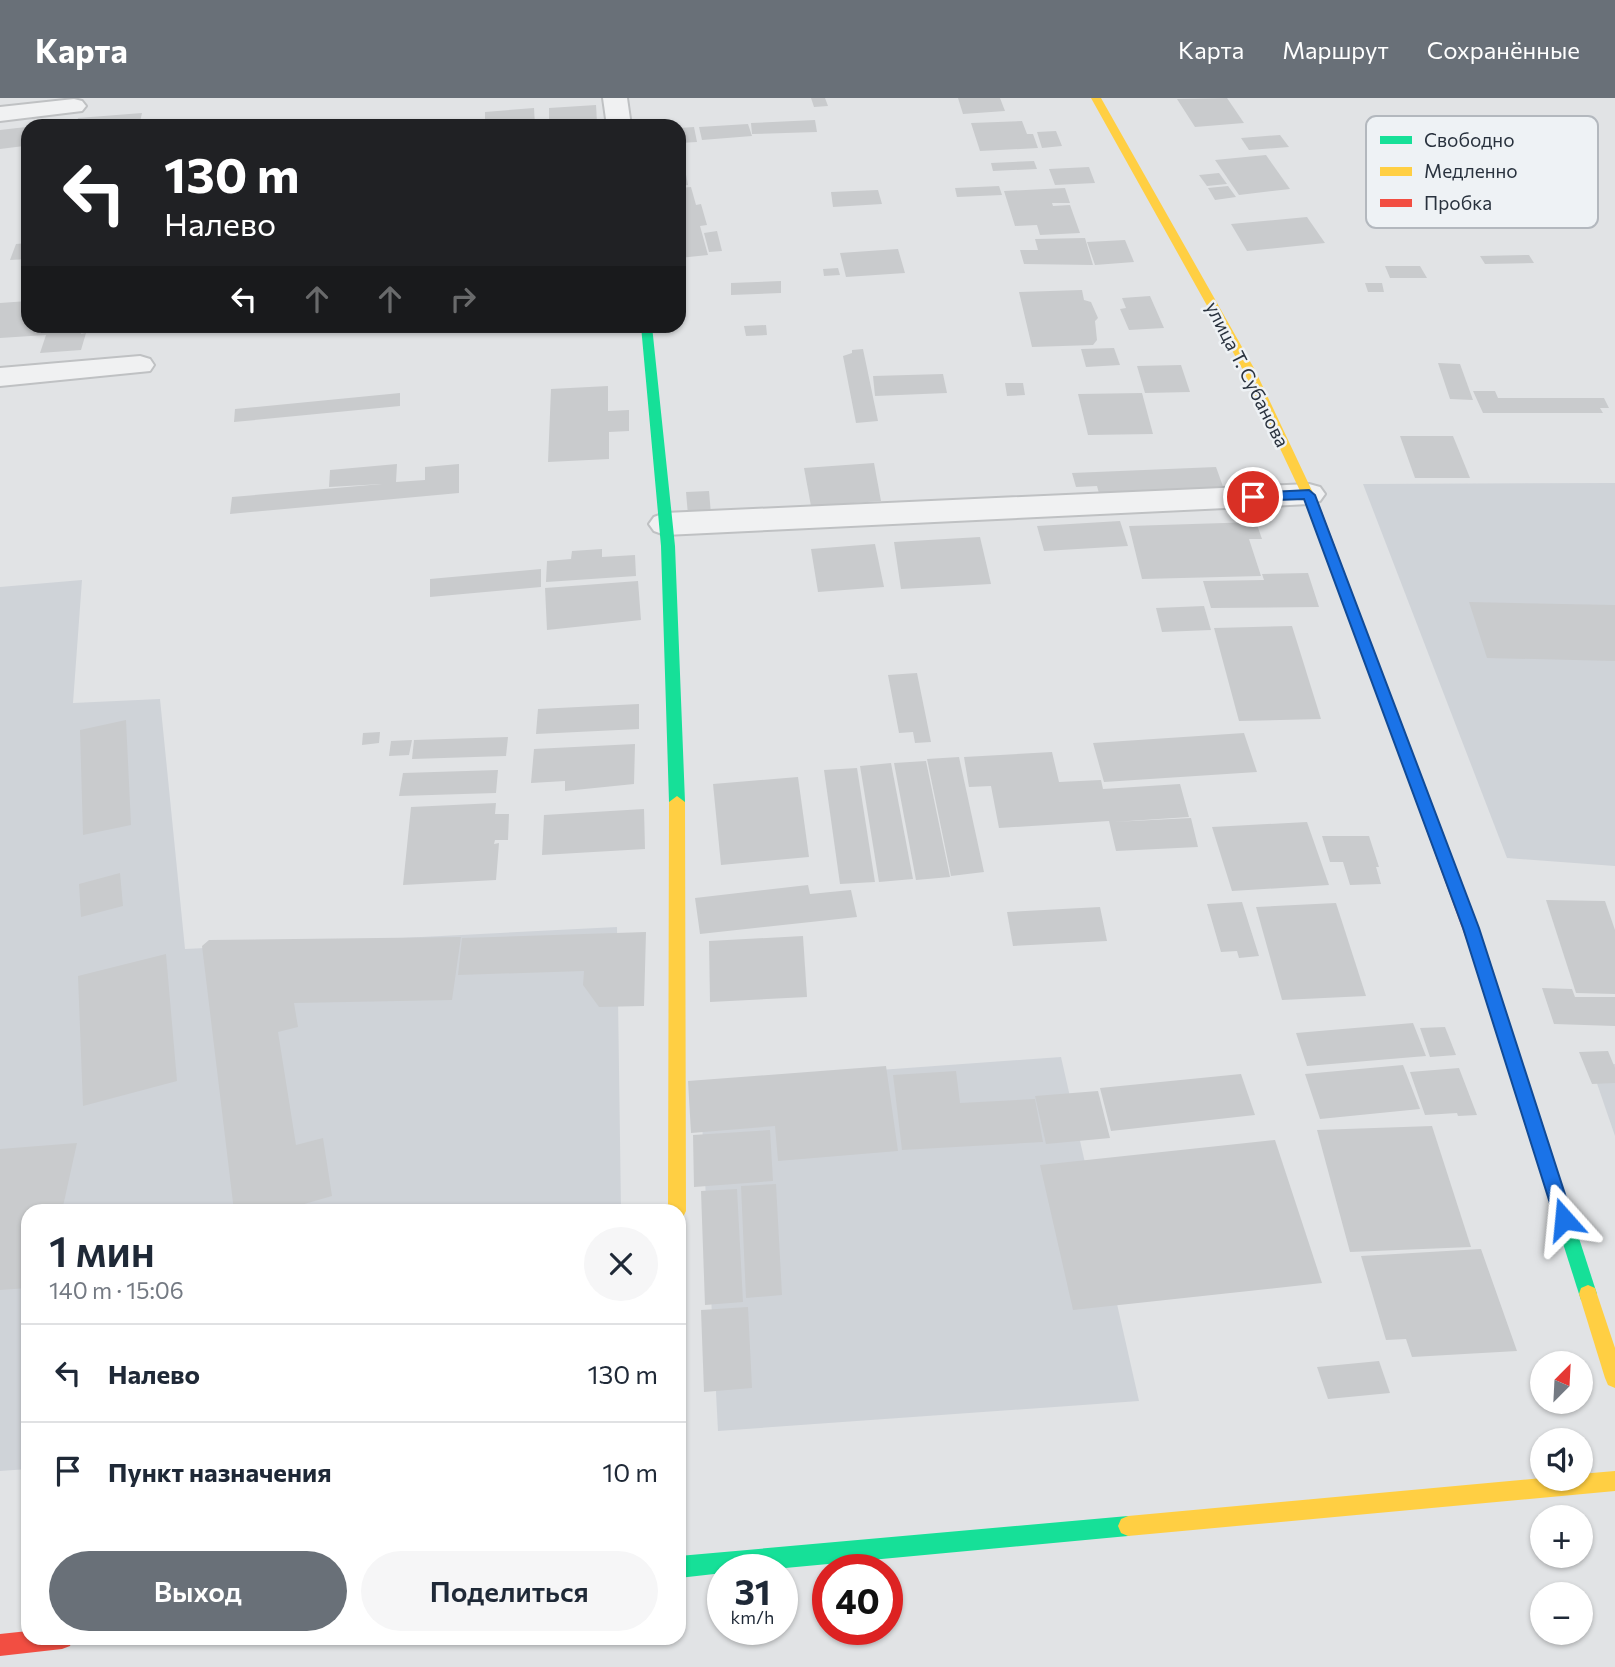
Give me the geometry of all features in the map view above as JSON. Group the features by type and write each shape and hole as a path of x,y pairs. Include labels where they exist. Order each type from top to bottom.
{"main road":[{"name":"улица Т. Субанова","path":"1096,98 1249,370 1309,495 1471,928 1615,1378"},
{"path":"647,333 666,524 674,715 677,1204"},
{"path":"686,1566 1615,1480"},
{"path":"0,1645 21,1643"}],"street":[{"path":"615,98 618,119"},
{"path":"0,114 74,106"},
{"path":"0,377 140,365"},
{"path":"666,524 1309,495"}],"shaded area":[{"path":"1615,483 1615,866 1507,858 1363,484"},
{"path":"82,580 73,703 160,699 185,949 617,927 621,1204 21,1204 21,1470 0,1471 0,587"},
{"path":"1061,1057 1139,1401 718,1431 700,1083"},
{"path":"1615,1064 1615,1136 1591,1066"}],"building":[{"path":"811,98 825,98 828,106 814,107"},
{"path":"958,98 1000,98 1005,111 963,114"},
{"path":"1227,98 1244,123 1195,127 1177,99"},
{"path":"596,105 597,119 549,119 549,108"},
{"path":"534,108 535,119 485,119 485,112"},
{"path":"142,113 141,119 78,118"},
{"path":"815,120 817,132 752,134 751,123"},
{"path":"1022,121 1027,134 1033,134 1038,148 980,151 971,123"},
{"path":"748,124 752,136 702,140 699,127"},
{"path":"694,127 697,142 686,143 686,128"},
{"path":"21,128 21,146 0,149 0,130"},
{"path":"1056,131 1062,146 1042,148 1037,132"},
{"path":"1280,135 1289,147 1249,150 1241,138"},
{"path":"1266,155 1290,189 1239,195 1215,160"},
{"path":"1034,161 1037,169 993,171 991,163"},
{"path":"1089,167 1095,183 1055,185 1049,169"},
{"path":"1219,173 1227,184 1207,186 1199,175"},
{"path":"999,186 1002,195 957,197 955,188"},
{"path":"1228,186 1236,197 1215,200 1208,188"},
{"path":"686,187 691,187 696,205 701,204 707,225 700,226 708,255 686,257"},
{"path":"1065,188 1070,203 1052,203 1053,206 1070,205 1080,233 1040,235 1037,225 1015,226 1004,191"},
{"path":"878,190 882,204 833,207 831,192"},
{"path":"1307,217 1325,243 1247,251 1231,224"},
{"path":"717,231 722,251 709,252 704,233"},
{"path":"1085,238 1093,265 1024,264 1020,250 1038,250 1035,239"},
{"path":"1125,240 1134,262 1095,265 1087,242"},
{"path":"16,244 21,244 21,259 10,260"},
{"path":"898,249 905,273 846,277 840,253"},
{"path":"1529,255 1534,263 1485,264 1480,256"},
{"path":"1385,266 1420,266 1427,278 1390,278"},
{"path":"838,268 840,275 824,276 823,269"},
{"path":"781,281 781,293 731,295 731,283"},
{"path":"1365,283 1382,283 1384,292 1368,292"},
{"path":"1082,290 1084,300 1091,302 1098,318 1095,321 1097,340 1093,345 1032,347 1019,292"},
{"path":"1150,296 1164,328 1129,330 1120,309 1126,308 1122,298"},
{"path":"21,302 21,333 86,333 81,350 40,353 46,335 0,338 0,303"},
{"path":"766,325 767,335 746,336 744,326"},
{"path":"1114,348 1120,365 1086,367 1081,349"},
{"path":"863,349 878,421 856,423 843,356 852,353 852,350"},
{"path":"1438,363 1460,364 1473,400 1450,399"},
{"path":"1181,365 1190,392 1145,393 1137,366"},
{"path":"943,374 947,393 875,396 873,376"},
{"path":"1005,383 1023,383 1025,395 1007,396"},
{"path":"608,386 608,411 629,410 629,431 609,432 609,459 548,462 551,389"},
{"path":"1473,391 1495,391 1498,398 1604,398 1609,408 1600,408 1603,413 1483,413"},
{"path":"400,393 400,406 234,422 235,409"},
{"path":"1142,393 1153,434 1088,435 1078,394"},
{"path":"1400,436 1453,436 1470,478 1415,478"},
{"path":"874,463 881,501 811,506 804,468"},
{"path":"397,464 396,482 425,480 425,467 459,464 459,493 230,514 232,497 382,484 329,487 330,470"},
{"path":"1216,467 1225,492 1100,497 1097,486 1076,487 1072,473"},
{"path":"709,491 711,514 688,515 686,492"},
{"path":"1120,521 1128,546 1044,551 1037,526"},
{"path":"1256,522 1262,539 1249,539 1261,576 1142,579 1129,526"},
{"path":"980,537 991,584 901,589 894,542"},
{"path":"875,544 884,587 818,592 811,549"},
{"path":"602,549 602,557 635,555 636,576 546,582 547,561 571,559 572,551"},
{"path":"541,569 541,587 430,597 430,579"},
{"path":"1308,573 1319,607 1211,608 1203,581 1264,580 1262,574"},
{"path":"638,581 641,620 547,630 545,588"},
{"path":"1469,602 1615,605 1615,661 1487,658"},
{"path":"1204,606 1211,630 1162,632 1156,608"},
{"path":"1292,626 1321,719 1239,721 1214,628"},
{"path":"917,673 931,742 915,743 913,732 899,733 888,675"},
{"path":"639,704 639,729 536,734 538,709"},
{"path":"126,720 131,825 83,835 80,730"},
{"path":"380,732 379,743 362,745 363,733"},
{"path":"1244,733 1257,772 1104,782 1093,743"},
{"path":"508,737 506,756 412,759 414,740"},
{"path":"412,740 409,755 389,756 391,741"},
{"path":"635,744 634,784 565,791 565,781 531,783 534,749"},
{"path":"1052,752 1059,782 1101,780 1103,789 1180,784 1189,817 1113,822 1191,818 1198,847 1116,851 1109,821 999,828 991,786 969,787 964,757"},
{"path":"959,757 984,872 951,876 927,759"},
{"path":"926,761 950,877 916,880 894,763"},
{"path":"891,763 913,879 879,882 860,766"},
{"path":"857,768 875,882 840,884 824,770"},
{"path":"498,770 496,793 399,796 403,773"},
{"path":"798,777 809,857 721,865 713,784"},
{"path":"496,803 495,814 509,814 508,840 495,840 494,844 499,843 496,880 403,885 411,807"},
{"path":"644,809 645,849 542,855 544,815"},
{"path":"1307,822 1329,885 1232,891 1212,827"},
{"path":"1322,836 1369,836 1379,867 1376,867 1381,884 1350,885 1343,862 1330,862"},
{"path":"120,873 123,906 81,917 79,884"},
{"path":"808,885 810,894 851,890 857,917 700,934 695,898"},
{"path":"1546,900 1605,901 1615,930 1615,994 1576,993"},
{"path":"1242,902 1259,956 1239,958 1237,951 1221,952 1207,904"},
{"path":"1336,903 1366,996 1282,1000 1256,907"},
{"path":"1100,907 1107,941 1013,946 1007,912"},
{"path":"646,932 644,1006 599,1007 583,985 584,971 458,975 462,938"},
{"path":"803,936 807,997 710,1002 709,941"},
{"path":"461,937 452,1000 294,1003 298,1027 278,1032 296,1145 323,1138 332,1196 304,1204 233,1204 202,946 209,940"},
{"path":"166,954 177,1081 83,1106 78,976"},
{"path":"1542,988 1572,989 1575,997 1615,997 1615,1026 1554,1024"},
{"path":"1413,1023 1426,1056 1307,1066 1296,1033"},
{"path":"1445,1027 1456,1055 1430,1057 1420,1028"},
{"path":"1608,1051 1615,1068 1615,1083 1592,1084 1579,1052"},
{"path":"1403,1065 1420,1109 1320,1119 1305,1074"},
{"path":"886,1066 898,1151 778,1161 775,1126 691,1133 688,1081"},
{"path":"1459,1068 1477,1115 1425,1115 1410,1072"},
{"path":"956,1071 960,1103 1035,1099 1043,1142 902,1150 893,1075"},
{"path":"1241,1074 1255,1115 1111,1131 1100,1088"},
{"path":"1098,1091 1110,1138 1046,1144 1035,1096"},
{"path":"1432,1126 1471,1247 1350,1252 1317,1130"},
{"path":"770,1130 773,1181 694,1187 693,1135"},
{"path":"1275,1140 1322,1283 1073,1310 1040,1165"},
{"path":"77,1143 64,1204 21,1204 21,1288 0,1290 0,1149"},
{"path":"776,1184 782,1295 746,1298 741,1186"},
{"path":"737,1189 743,1302 705,1305 701,1191"},
{"path":"1481,1249 1517,1351 1412,1357 1406,1339 1386,1340 1361,1256"},
{"path":"748,1307 752,1388 704,1392 701,1310"},
{"path":"1379,1361 1390,1393 1328,1399 1317,1367"}],"traffic: fast":[{"path":"647,333 668,546 677,802"},
{"path":"1477,947 1588,1294"},
{"path":"686,1566 1128,1526"}],"traffic: slow":[{"path":"1096,98 1249,370 1316,512"},
{"path":"677,802 677,1204"},
{"path":"1588,1294 1615,1378"},
{"path":"1128,1526 1615,1481"}],"traffic: jam":[{"path":"1316,512 1477,947"},
{"path":"0,1645 21,1643"}],"route":[{"path":"1253,497 1309,495 1471,928 1564,1219"}]}
